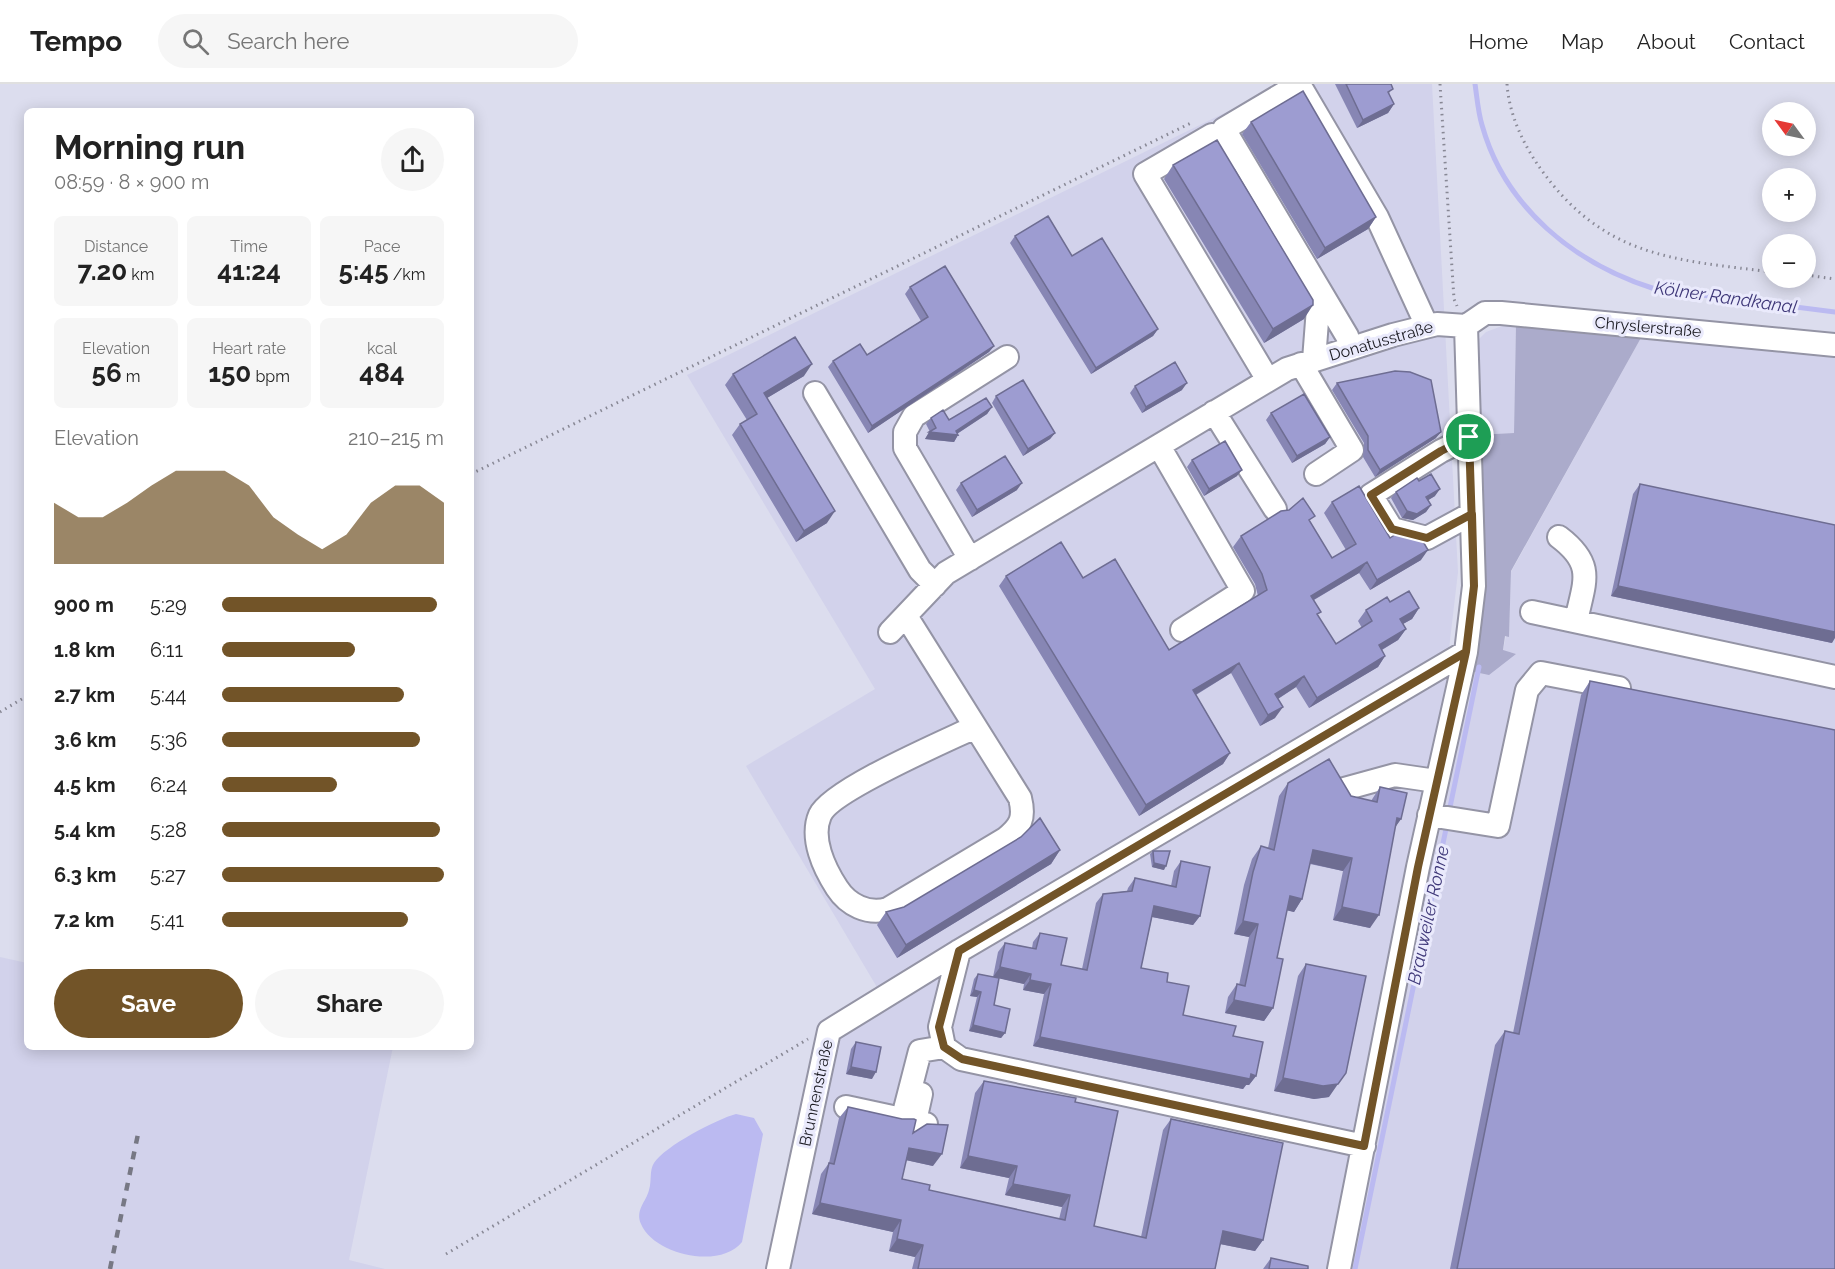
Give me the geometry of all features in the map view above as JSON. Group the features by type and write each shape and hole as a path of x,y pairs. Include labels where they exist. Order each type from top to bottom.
{"street":[{"path":"1351,348 1347,336 1224,129 1293,88 1303,91 1377,217 1427,326"},
{"path":"1268,380 1145,174 1212,135 1318,308 1307,362 1352,450 1316,474"},
{"name":"Chryslerstraße","path":"1466,326 1485,313 1501,313 1835,345"},
{"name":"Donatusstraße","path":"975,727 898,624 946,573 1268,380 1307,362 1427,326 1437,324 1466,326"},
{"path":"1339,1269 1364,1146 1445,818 1436,781 1466,652 1474,586 1466,326"},
{"path":"970,559 905,448 905,432 914,416 1008,357"},
{"path":"815,393 920,570 935,585"},
{"path":"1214,412 1275,509"},
{"path":"1469,437 1441,451 1371,495 1392,529 1427,538 1472,514"},
{"path":"1159,446 1243,591 1182,630"},
{"path":"1559,537 1583,560 1585,579 1576,621"},
{"path":"1532,612 1835,677"},
{"name":"Brunnenstraße","path":"778,1269 829,1030 1466,652"},
{"path":"1445,818 1498,826 1527,690 1541,673 1634,691"},
{"path":"975,727 1020,798 1023,818 1018,828 1005,839 888,909 878,912 852,904 837,889 818,850 816,828 821,813 849,790 975,727"},
{"path":"1344,789 1395,776 1436,781"},
{"path":"926,1124 915,1121 938,1048 939,1027 959,951"},
{"path":"846,1107 897,1118 903,1117 920,1051 938,1048 962,1059 1364,1146"}],"path":[{"path":"1440,84 1455,299 1466,326"},
{"path":"1507,84 1518,128 1532,156 1551,184 1580,214 1608,235 1642,250 1684,261 1762,271"},
{"path":"474,473 1198,119"},
{"path":"1816,276 1835,279"},
{"path":"0,712 24,698"},
{"path":"446,1254 816,1034 829,1030"}],"shaded area":[{"path":"1284,84 1432,84 1458,572 1449,649 1470,671 1516,654 1503,651 1506,636 1509,636 1511,572 1642,336 1835,358 1835,1269 786,1269 832,1047 878,989 746,766 875,689 687,375"},
{"path":"1510,323 1516,324 1514,433 1475,435 1475,343 1486,332"},
{"path":"1516,324 1642,336 1511,571 1509,637 1505,636 1503,650 1516,654 1489,675 1470,671 1475,435 1514,433"},
{"path":"0,957 24,962 24,1050 392,1050 349,1260 385,1269 0,1269"}],"water":[{"path":"736,1114 754,1118 763,1134 742,1242 732,1250 705,1257 674,1251 660,1244 648,1235 639,1219 640,1210 649,1190 654,1163 669,1149 692,1134"}],"building":[{"path":"1346,84 1391,84 1393,89 1388,92 1394,104 1363,120"},
{"path":"1303,91 1376,217 1325,248 1251,122"},
{"path":"1217,140 1313,300 1313,305 1273,329 1173,165"},
{"path":"1048,216 1072,256 1102,238 1158,329 1096,368 1015,236"},
{"path":"945,266 994,346 872,426 833,361 860,344 867,355 928,317 910,287"},
{"path":"795,337 812,364 764,393 835,511 804,531 740,424 757,414 733,374"},
{"path":"1175,362 1187,383 1146,407 1135,386"},
{"path":"1395,371 1410,372 1431,380 1441,432 1380,470 1368,450 1368,436 1337,383"},
{"path":"1023,380 1055,433 1028,449 996,396"},
{"path":"1304,394 1330,437 1297,456 1271,413"},
{"path":"986,398 992,407 956,431 958,435 929,432 936,428 931,418 943,410 949,420"},
{"path":"1225,441 1242,470 1209,489 1192,460"},
{"path":"1005,456 1022,483 977,510 961,483"},
{"path":"1431,474 1440,489 1426,497 1431,505 1417,514 1407,511 1396,492 1417,478 1419,481"},
{"path":"1640,484 1835,525 1835,632 1618,586"},
{"path":"1359,486 1390,538 1399,532 1421,538 1428,550 1377,580 1367,562 1311,596 1321,612 1317,614 1336,644 1372,621 1366,610 1387,597 1390,602 1409,591 1419,608 1400,619 1406,629 1379,645 1385,656 1317,698 1304,676 1275,694 1283,707 1268,715 1239,663 1193,690 1230,753 1146,805 1006,576 1061,542 1083,578 1115,559 1169,650 1267,590 1262,574 1241,536 1281,511 1289,510 1303,498 1315,516 1309,520 1332,558 1356,544 1332,502"},
{"path":"1590,681 1835,730 1835,1269 1457,1269 1505,1031 1519,1034"},
{"path":"1329,759 1351,796 1377,802 1380,787 1407,793 1401,819 1397,818 1379,915 1342,907 1352,858 1313,850 1302,899 1290,896 1277,958 1283,959 1273,1008 1234,1000 1237,984 1245,986 1258,924 1243,921 1261,846 1274,850 1288,783"},
{"path":"1040,818 1060,850 906,945 886,912 904,907 1021,837"},
{"path":"1153,851 1170,851 1166,866 1154,863"},
{"path":"1181,861 1210,867 1200,916 1154,906 1141,968 1168,973 1167,982 1189,986 1183,1015 1236,1026 1233,1036 1263,1042 1256,1076 1251,1074 1250,1079 1040,1037 1051,984 1030,980 1031,974 1000,967 1005,943 1036,949 1040,933 1067,938 1061,965 1087,970 1103,894 1132,891 1135,878 1176,887"},
{"path":"1306,964 1366,976 1346,1073 1338,1084 1323,1086 1283,1078"},
{"path":"978,974 999,978 994,1005 1010,1009 1005,1033 973,1025 981,992 974,990"},
{"path":"856,1042 881,1047 876,1072 851,1067"},
{"path":"984,1081 1076,1098 1075,1102 1118,1111 1094,1226 1146,1238 1171,1119 1283,1143 1263,1240 1223,1231 1215,1269 918,1269 923,1245 897,1239 901,1220 820,1203 829,1163 834,1164 848,1107 902,1119 914,1119 916,1120 913,1133 927,1124 948,1125 942,1154 909,1148 902,1179 930,1185 929,1190 1065,1220 1070,1195 1013,1184 1017,1166 968,1156"},
{"path":"1271,1258 1308,1266 1308,1269 1269,1269"}],"waterway":[{"name":"Kölner Randkanal","path":"1475,84 1482,125 1493,155 1507,182 1547,229 1571,248 1597,264 1655,289 1835,312"},
{"name":"Brauweiler Ronne","path":"1449,812 1479,667"},
{"name":"Brauweiler Ronne","path":"1355,1269 1447,824"}],"railway":[{"path":"110,1269 138,1134"}],"route":[{"path":"1469,437 1441,451 1371,495 1392,529 1427,538 1451,524 1472,514 1474,586 1466,652 1418,867 1364,1146 962,1059 944,1047 939,1027 959,951 1466,652 1474,586 1469,437"}]}
